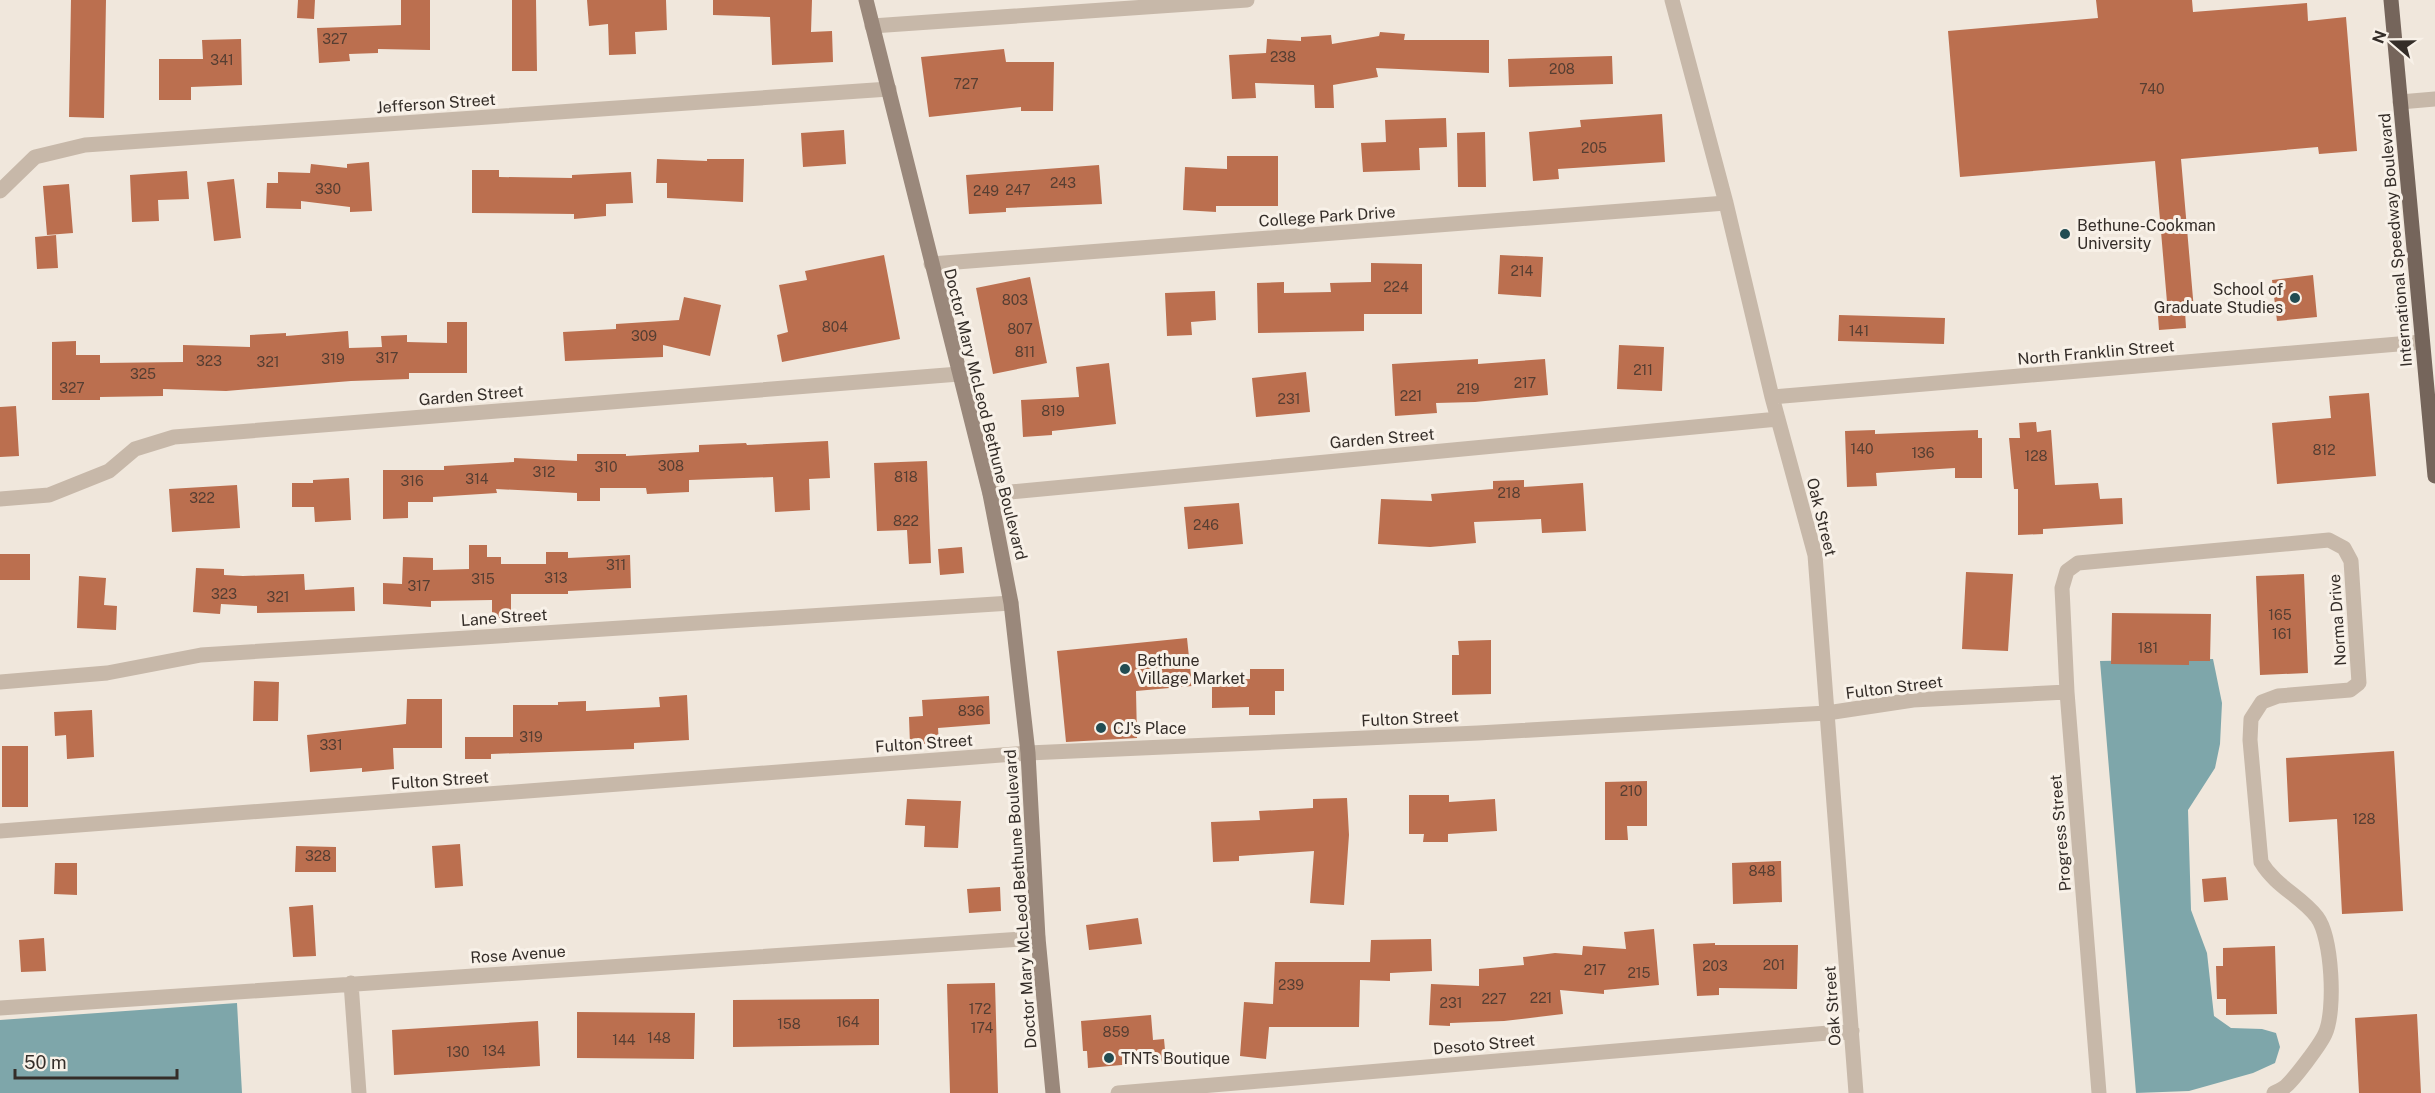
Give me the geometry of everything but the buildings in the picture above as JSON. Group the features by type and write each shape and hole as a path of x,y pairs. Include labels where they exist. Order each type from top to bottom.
{"main road":[{"name":"International Speedway Boulevard","path":"2391,0 2435,476"}],"street":[{"name":"Doctor Mary McLeod Bethune Boulevard","path":"866,0 958,374 990,494 1011,603 1028,753 1038,938 1053,1093"},
{"path":"872,26 1247,0"},
{"name":"Oak Street","path":"1672,0 1726,203 1772,397 1815,555 1856,1093"},
{"name":"Jefferson Street","path":"0,191 35,157 85,145 889,89"},
{"path":"2400,102 2435,99"},
{"name":"College Park Drive","path":"931,264 1726,203"},
{"name":"North Franklin Street","path":"1772,397 2422,342"},
{"name":"Garden Street","path":"0,499 49,495 109,471 135,449 174,437 958,374"},
{"name":"Garden Street","path":"990,494 1778,419"},
{"name":"Norma Drive","path":"2067,571 2078,563 2329,540 2344,548 2351,561 2359,683 2350,690 2278,696 2262,702 2251,718 2250,740 2261,862 2269,875 2316,916 2325,932 2330,970 2330,1018 2325,1035 2286,1086 2274,1093"},
{"name":"Progress Street","path":"2067,571 2062,588 2067,692 2099,1093"},
{"name":"Lane Street","path":"0,682 107,673 201,655 1011,603"},
{"name":"Fulton Street","path":"0,831 1028,753 1467,733 1827,713 1913,700 2067,692"},
{"name":"Rose Avenue","path":"0,1008 351,982 1038,938"},
{"path":"351,982 359,1093"},
{"name":"Desoto Street","path":"1118,1093 1852,1031"}],"water":[{"path":"2213,659 2222,703 2220,744 2215,768 2188,810 2191,910 2207,953 2214,1016 2231,1028 2262,1029 2276,1033 2280,1047 2275,1063 2253,1073 2189,1091 2136,1093 2100,661"},
{"path":"237,1003 242,1093 0,1093 0,1020"}],"place":[{"name":"Bethune-Cookman University","path":"2065,234"},
{"name":"School of Graduate Studies","path":"2295,298"},
{"name":"Bethune Village Market","path":"1125,669"},
{"name":"CJ's Place","path":"1101,728"},
{"name":"TNTs Boutique","path":"1109,1058"}]}
